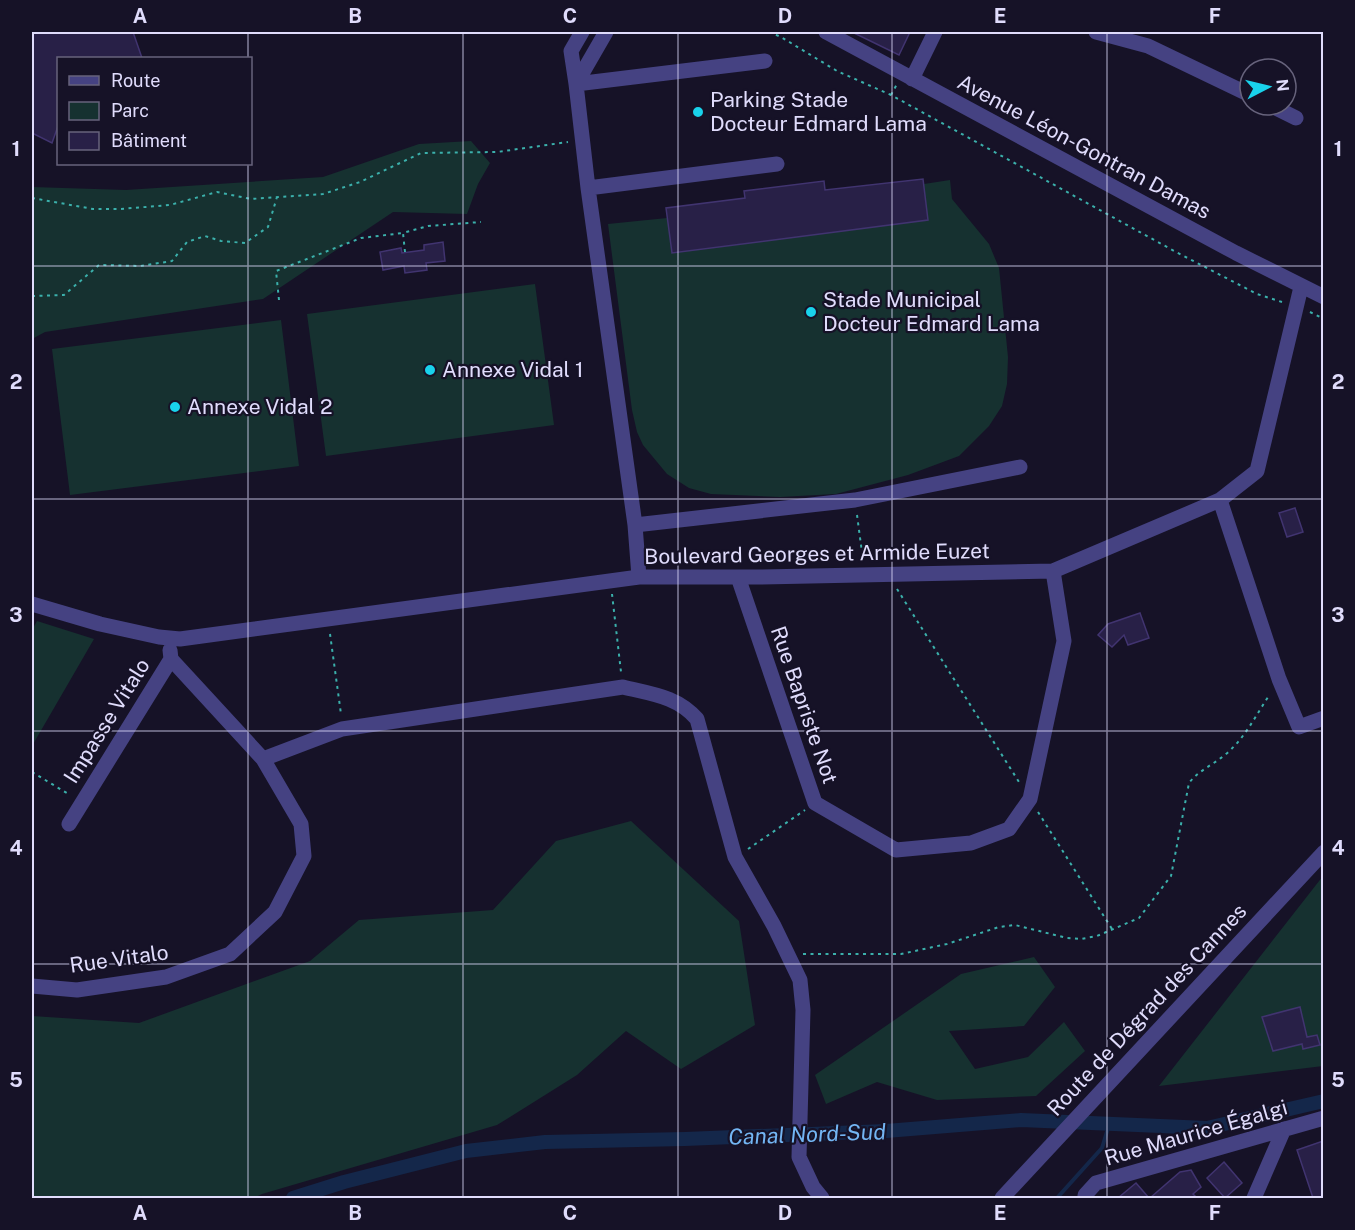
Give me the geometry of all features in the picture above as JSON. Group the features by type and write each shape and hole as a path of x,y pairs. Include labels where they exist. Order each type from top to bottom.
{"street":[{"path":"582,32 571,51 635,525 639,577"},
{"path":"576,84 606,32"},
{"name":"Avenue Léon-Gontran Damas","path":"826,32 1323,297"},
{"path":"912,79 935,32"},
{"path":"1096,32 1148,46 1238,89"},
{"path":"576,84 765,61"},
{"path":"588,188 777,164"},
{"name":"Boulevard Georges et Armide Euzet","path":"168,638 180,639 639,577 1053,571 1220,500 1257,471 1301,287"},
{"path":"635,525 855,500 1020,467"},
{"path":"1220,500 1279,679 1299,727 1323,718"},
{"name":"Rue Bapriste Not","path":"738,577 815,803 896,850 971,843 1009,829 1030,800 1064,641 1053,571"},
{"path":"32,604 100,624 168,638"},
{"name":"Impasse Vitalo","path":"69,824 171,659 168,638"},
{"name":"Rue Vitalo","path":"32,986 77,990 166,977 230,954 275,912 304,856 301,824 263,759 171,659"},
{"path":"263,759 342,729 623,687 667,698 687,708 697,719 735,856 800,980 803,1010 799,1157 813,1187 822,1198"},
{"name":"Route de Dégrad des Cannes","path":"1002,1198 1323,852"},
{"name":"Rue Maurice Égalgi","path":"1085,1197 1096,1183 1323,1118"},
{"path":"1254,1198 1284,1130"}],"path":[{"path":"769,32 837,72 891,95 1257,294 1296,306 1323,319"},
{"path":"32,198 102,209 170,205 217,192 251,199 323,194 360,182 421,153 497,152 582,140"},
{"path":"32,296 64,295 99,265 140,266 172,261 187,242 205,236 221,241 245,243 268,227 277,197"},
{"path":"279,300 276,271 361,238 403,233 428,226 482,222"},
{"path":"403,233 405,252"},
{"path":"855,500 865,575"},
{"path":"887,574 1112,930"},
{"path":"611,581 623,687"},
{"path":"328,619 342,729"},
{"path":"788,954 901,954 946,944 999,927 1016,925 1067,938 1081,939 1097,936 1138,918 1171,876 1189,783 1197,773 1224,756 1240,740 1279,679"},
{"path":"32,772 82,802"},
{"path":"735,856 815,803"}],"green space":[{"path":"471,141 490,163 478,184 467,214 393,212 263,299 45,332 32,339 32,187 126,190 323,177 419,144"},
{"name":"Stade Municipal Docteur Edmard Lama","path":"923,179 924,184 950,180 952,199 989,244 999,268 1008,357 1007,384 1002,406 989,426 959,456 908,475 836,494 780,497 711,494 689,488 667,474 643,445 637,432 632,410 608,224 667,218 666,208 744,198 744,191 824,181 825,190"},
{"name":"Annexe Vidal 1","path":"535,284 554,425 326,456 307,314"},
{"name":"Annexe Vidal 2","path":"281,320 299,466 70,495 52,349"},
{"path":"37,621 94,639 32,746 32,630"},
{"path":"631,821 739,921 755,1025 681,1069 626,1031 577,1075 497,1125 254,1198 32,1198 32,1016 139,1023 310,961 359,920 493,910 556,841"},
{"path":"1323,876 1323,1066 1159,1086"},
{"path":"1034,957 1055,987 1024,1026 949,1031 975,1069 1028,1057 1064,1022 1085,1051 1036,1096 937,1100 877,1082 826,1104 815,1075 961,974"}],"building":[{"path":"32,32 133,32 142,57 57,57 57,129 52,143 32,133"},
{"path":"852,32 910,32 899,55"},
{"path":"923,179 928,220 672,253 666,208 745,198 744,191 824,181 825,190"},
{"path":"443,242 445,261 426,263 427,270 405,273 404,266 383,270 380,252 401,248 402,253 424,250 424,245"},
{"path":"1295,508 1303,532 1287,537 1279,513"},
{"path":"1140,613 1149,638 1128,645 1124,635 1112,647 1098,635 1108,624"},
{"path":"1300,1007 1307,1037 1317,1035 1320,1045 1303,1049 1302,1044 1273,1051 1262,1017"},
{"path":"1323,1141 1323,1198 1313,1198 1297,1150"},
{"path":"1224,1162 1242,1183 1225,1198 1207,1178"},
{"path":"1191,1170 1201,1187 1193,1194 1197,1198 1150,1198 1180,1172"},
{"path":"1136,1183 1149,1198 1118,1198"}],"waterway":[{"name":"Canal Nord-Sud","path":"293,1198 344,1182 466,1151 545,1142 886,1131 1021,1120 1207,1128 1324,1101"},
{"path":"1057,1198 1102,1148 1109,1125"}],"place":[{"name":"Parking Stade Docteur Edmard Lama","path":"698,112"},
{"name":"Stade Municipal Docteur Edmard Lama","path":"811,312"},
{"name":"Annexe Vidal 1","path":"430,370"},
{"name":"Annexe Vidal 2","path":"175,407"}]}
